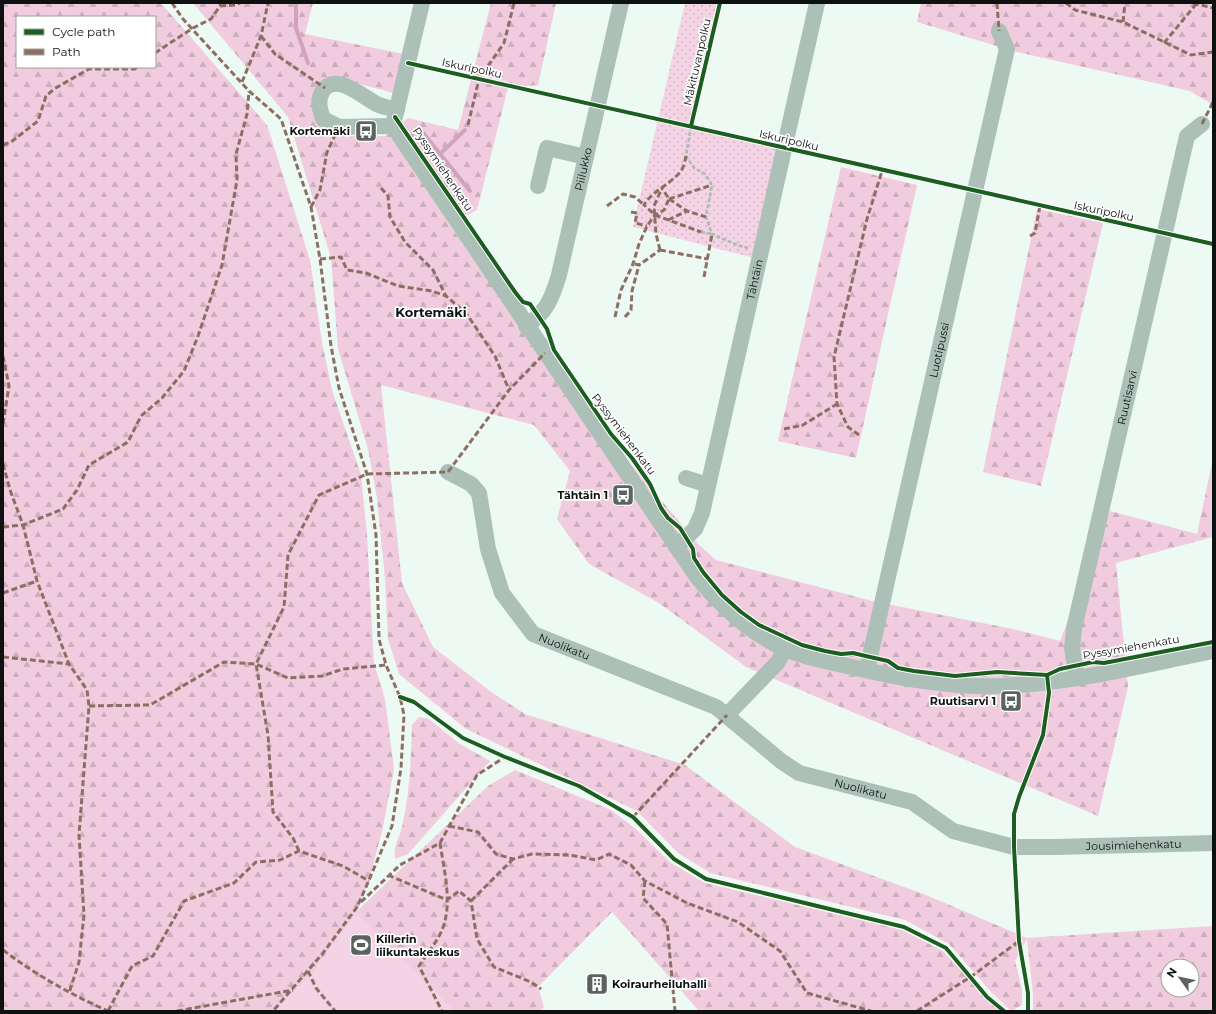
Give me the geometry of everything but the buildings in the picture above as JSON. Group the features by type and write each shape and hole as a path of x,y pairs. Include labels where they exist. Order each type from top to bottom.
{"street":[{"path":"397,110 379,105 342,84 332,84 325,88 319,100 323,119 338,127 393,126 397,110 422,3"},
{"name":"Piilukko","path":"526,326 539,317 553,294 559,275 621,3"},
{"name":"Tähtäin","path":"676,547 686,539 699,522 817,3"},
{"name":"Luotipussi","path":"867,670 1007,49 999,31"},
{"name":"Ruutisarvi","path":"1077,678 1072,648 1074,629 1187,136 1202,124"},
{"name":"Pyssymiehenkatu","path":"393,126 676,547 717,601 736,619 754,632 784,648 800,654 914,680 960,685 1001,686 1077,678 1213,651"},
{"path":"538,186 547,148 586,157"},
{"name":"Nuolikatu","path":"448,472 471,484 479,493 488,549 502,593 533,634 716,707 781,761 799,773 912,802 954,831 1014,847 1055,847"},
{"path":"686,478 708,485"},
{"path":"727,715 778,662 784,648"},
{"name":"Jousimiehenkatu","path":"1055,847 1213,843"}],"path":[{"path":"684,124 699,128"},
{"path":"691,126 686,156 694,168 705,174 712,185 706,217 712,234"},
{"path":"701,232 712,234 737,245 752,249"}],"shaded area":[{"path":"685,3 720,3 691,126 779,147 758,259 633,227"},
{"name":"Killerin liikuntakeskus","path":"356,912 454,1011 276,1011 309,977"}],"green space":[{"path":"3,3 161,3 267,125 310,260 322,342 332,390 361,475 367,535 374,664 385,699 394,769 383,827 369,881 357,911 488,786 515,770 611,810 636,829 671,863 705,883 902,930 943,951 969,978 985,999 1001,1011 699,1011 612,912 538,987 544,1007 540,1011 454,1011 356,913 309,977 276,1011 3,1011"},
{"path":"193,3 313,3 305,34 404,54 394,93 344,80 332,79 318,121 329,136 385,136 408,118 458,130 491,3 556,3 538,85 508,88 477,210 449,224 548,366 699,545 716,560 872,601 1013,629 1060,641 1110,511 1197,534 1213,458 1213,537 1116,563 1128,687 1098,816 746,667 659,603 589,564 557,519 570,471 534,425 381,385 402,583 433,647 494,694 525,714 685,765 795,847 926,895 1027,938 1213,926 1213,1011 1033,1011 1033,995 1027,939 1015,961 1022,989 1022,1005 1011,1011 992,993 949,944 905,920 710,873 678,853 637,811 466,729 399,674 388,639 385,578 377,498 368,449 338,349 331,258 288,117"},
{"path":"921,3 1213,3 1213,105 1190,91 1013,51 917,22"},
{"path":"841,167 917,185 856,458 778,441"},
{"path":"1037,209 1103,223 1041,486 983,472"},
{"path":"419,717 429,719 460,744 490,761 408,854 395,859 396,846 405,814 411,763 412,725"}],"waterway":[{"path":"296,3 296,28 308,63"},
{"path":"420,129 470,191"},
{"path":"441,153 465,130"}],"marked path":[{"path":"172,3 183,19 249,91 281,119 311,207 320,259 331,346 339,388 367,474 376,535 379,639 386,665 400,697 404,715 401,768 392,826 366,887 357,907 323,953 273,1011"},
{"path":"156,52 193,28 211,19 221,3"},
{"path":"220,6 235,5 240,3"},
{"path":"242,82 261,36 268,3"},
{"path":"468,125 479,79 504,43 514,3"},
{"path":"997,3 999,31"},
{"path":"1066,3 1075,10 1123,22 1191,55 1213,52"},
{"path":"1123,22 1125,3"},
{"path":"1193,3 1213,8"},
{"path":"1164,43 1197,3"},
{"path":"261,36 275,54 325,88"},
{"path":"3,145 11,142 38,121 46,96 54,89 89,69 136,68"},
{"path":"3,527 23,525 63,509 77,490 89,465 128,442 141,416 162,398 184,371 198,336 222,265 237,180 236,154 247,114 249,91"},
{"path":"1202,124 1213,102"},
{"path":"311,207 320,190 327,152 339,127"},
{"path":"686,156 684,166 677,176 652,195 644,205 655,215 701,232"},
{"path":"859,435 848,427 837,404 834,357 867,219 882,171"},
{"path":"669,199 712,185"},
{"path":"381,188 388,196 390,217 405,242 433,270 446,296"},
{"path":"660,250 656,234 654,206 662,188"},
{"path":"615,317 621,290 633,264 639,244 647,226 655,215 664,210 669,199 662,188"},
{"path":"607,206 623,194 635,197 644,205"},
{"path":"669,199 687,211 706,217"},
{"path":"1030,236 1035,233 1040,206"},
{"path":"668,220 687,211"},
{"path":"631,212 637,213 635,223 647,226"},
{"path":"704,277 712,234"},
{"path":"660,250 708,259"},
{"path":"635,264 639,265 660,250"},
{"path":"320,259 341,257 347,270 366,273 398,286 432,291 446,296 466,313 495,356 509,390"},
{"path":"625,317 631,310 632,291 639,265"},
{"path":"299,851 293,838 273,812 268,735 256,664 284,607 288,555 319,495 367,474 448,472 509,390 545,353"},
{"path":"3,356 9,386 3,424"},
{"path":"784,429 803,425 837,404"},
{"path":"3,464 10,490 23,525 37,581 69,664 87,690 89,706 79,835 84,915 79,962 69,993"},
{"path":"3,593 37,581"},
{"path":"3,657 69,664"},
{"path":"89,706 150,705 224,662 256,664 288,678 322,676 343,669 386,665"},
{"path":"633,817 727,715"},
{"path":"361,902 400,865 440,843 477,775 505,757"},
{"path":"449,826 478,832 496,854 513,859 532,854 570,855 596,860 609,854 631,865 645,881 687,903 738,922 780,951 807,993 871,1011"},
{"path":"440,843 447,887 447,909 442,930 419,966 442,1011"},
{"path":"108,1011 132,966 153,956 184,901 234,883 256,862 280,860 299,851 343,866 369,881"},
{"path":"471,901 513,859"},
{"path":"388,875 447,900 459,891 471,901 477,939 494,967 531,982 541,989"},
{"path":"645,881 643,898 667,924 675,1011"},
{"path":"917,1011 972,976 1019,941"},
{"path":"3,950 28,968 67,991 108,1011 113,1011"},
{"path":"308,971 316,988 335,1011"},
{"path":"177,1011 293,990"}],"cycle path":[{"name":"Mäkituvanpolku","path":"691,126 720,3"},
{"name":"Iskuripolku","path":"408,63 1213,244"},
{"path":"395,117 515,292 523,302 530,304 539,317 547,329 554,350 611,434 632,458 650,484 661,508 668,518 680,528 693,549 694,558 703,572 722,595 741,612 759,625 802,645 825,651 841,654 853,653 888,661 898,668 955,676 997,672 1047,675 1060,669 1093,662 1104,663 1213,642"},
{"path":"1028,1011 1028,993 1019,941 1014,847 1014,814 1043,735 1049,693 1047,675"},
{"path":"400,697 414,702 463,738 505,757 579,786 633,817 674,859 706,879 904,927 946,948 987,997 1004,1011"}],"place":[{"name":"Kortemäki","path":"366,131"},
{"name":"Tähtäin 1","path":"623,495"},
{"name":"Ruutisarvi 1","path":"1011,701"},
{"name":"Killerin liikuntakeskus","path":"361,945"},
{"name":"Koiraurheiluhalli","path":"597,984"}],"district":[{"name":"Kortemäki","path":"431,312"}]}
